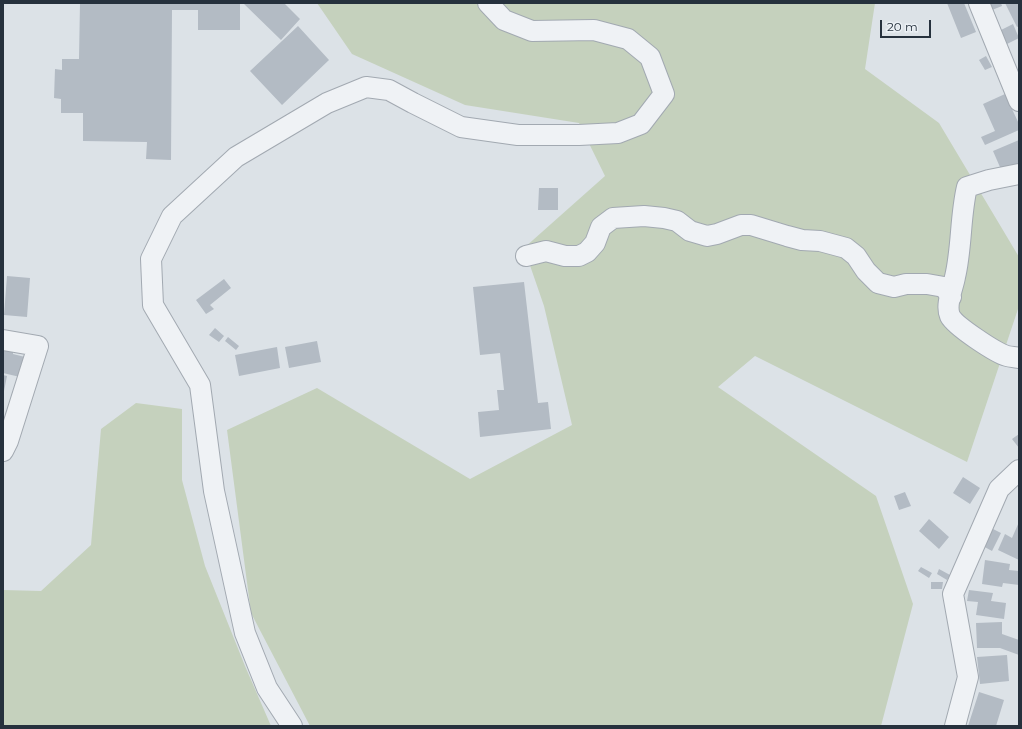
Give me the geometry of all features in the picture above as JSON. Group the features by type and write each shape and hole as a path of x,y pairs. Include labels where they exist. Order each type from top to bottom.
{"street":[{"path":"292,726 267,688 245,633 214,491 200,385 153,305 151,259 172,216 236,157 327,103 366,87 390,90 460,127 518,135 579,135 618,133 641,124 664,94 650,57 628,39 594,30 532,32 504,20 488,3"},
{"path":"979,3 1019,101"},
{"path":"1019,174 989,180 968,187 964,200 956,276 948,305 950,316 963,330 1006,356 1019,358"},
{"path":"526,256 546,251 565,256 579,256 591,248 595,243 601,227 613,218 644,216 664,218 677,221 690,232 706,236 717,234 741,225 751,225 802,240 820,242 846,248 856,256 866,271 878,283 894,287 906,284 927,284 944,287 951,297"},
{"path":"3,340 38,346 8,441 3,451"},
{"path":"955,726 968,677 953,594 998,489 1019,470"}],"green space":[{"path":"317,3 875,3 865,69 939,123 1019,257 1019,306 967,462 755,356 718,387 876,496 913,604 881,726 310,726 251,613 227,430 317,388 470,479 572,425 544,306 524,248 605,176 579,123 465,105 352,54"},
{"path":"136,403 182,409 182,480 205,566 271,726 3,726 3,590 41,591 91,545 101,429"}],"building":[{"path":"80,3 240,3 240,30 198,30 198,10 172,10 171,160 146,159 147,142 83,141 83,113 61,113 61,99 54,98 55,69 62,70 62,59 79,59"},
{"path":"243,3 284,3 300,19 281,40"},
{"path":"947,3 964,3 976,32 961,38"},
{"path":"989,3 1001,3 1002,6 992,10"},
{"path":"1005,3 1019,3 1019,26 1017,27"},
{"path":"1013,24 1019,38 1007,44 1001,30"},
{"path":"298,26 329,60 282,105 250,71"},
{"path":"986,56 992,67 985,70 979,60"},
{"path":"1005,94 1019,124 1019,130 985,145 981,137 995,131 983,104"},
{"path":"1019,140 1019,167 1003,174 993,151"},
{"path":"539,188 558,188 558,210 538,210"},
{"path":"7,276 30,278 27,317 4,315"},
{"path":"224,279 231,288 210,305 214,309 206,314 196,300"},
{"path":"524,282 538,403 548,402 551,429 480,437 478,412 499,410 497,390 504,390 500,353 480,355 473,287"},
{"path":"215,328 224,336 219,342 209,335"},
{"path":"228,337 239,346 236,350 225,341"},
{"path":"317,341 321,362 289,368 285,347"},
{"path":"277,347 280,368 239,376 235,355"},
{"path":"3,348 13,350 13,354 25,357 20,377 3,373"},
{"path":"3,375 7,376 4,391 3,391"},
{"path":"1019,434 1019,448 1012,439"},
{"path":"963,477 980,488 970,504 953,493"},
{"path":"905,492 911,506 899,510 894,496"},
{"path":"929,519 949,537 939,549 919,531"},
{"path":"1019,522 1019,560 998,550 1005,534 1012,538"},
{"path":"991,528 1001,533 992,551 981,545"},
{"path":"985,560 1010,564 1009,570 1019,571 1019,585 1003,583 1002,587 982,584"},
{"path":"921,567 932,573 929,578 918,571"},
{"path":"939,569 950,575 947,580 937,574"},
{"path":"931,582 943,582 942,589 931,589"},
{"path":"969,590 993,593 991,601 1006,603 1004,619 976,615 978,602 967,601"},
{"path":"1002,622 1002,634 1019,640 1019,655 1000,648 977,648 976,623"},
{"path":"1007,655 1009,681 980,684 977,657"},
{"path":"979,692 1004,700 996,726 968,726"}]}
